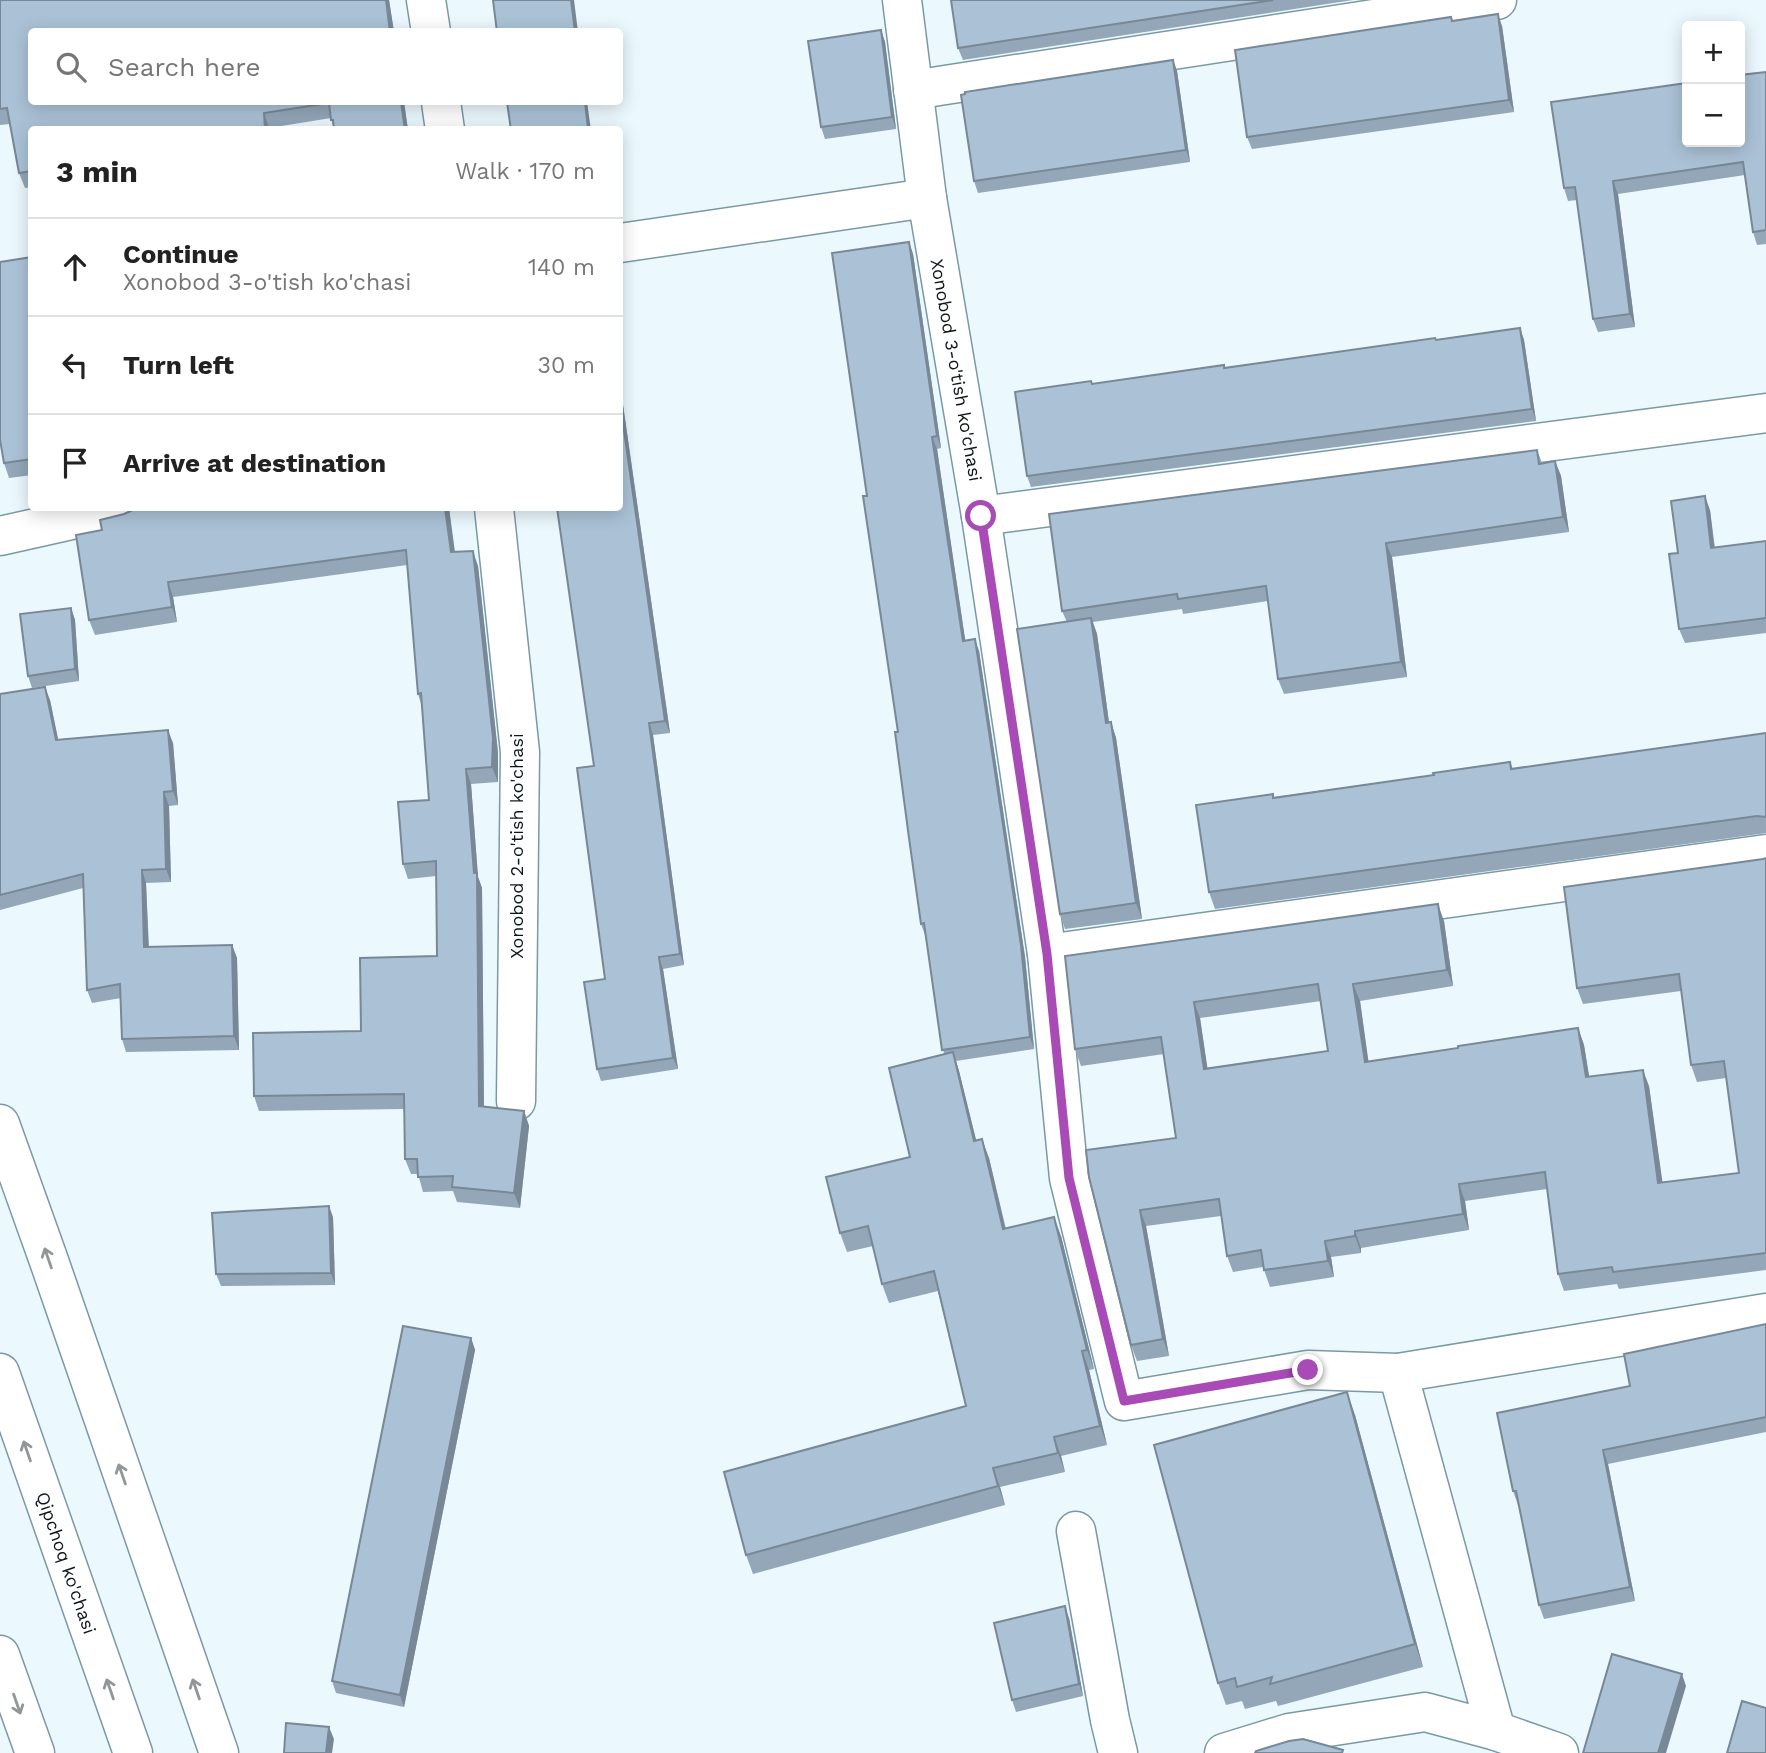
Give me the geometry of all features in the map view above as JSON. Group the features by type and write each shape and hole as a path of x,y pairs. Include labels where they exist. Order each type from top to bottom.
{"street":[{"path":"426,0 430,28"},
{"name":"Xonobod 3-o'tish ko'chasi","path":"902,0 927,198 981,516 1047,954 1069,1178 1124,1401 1308,1370 1398,1373"},
{"path":"913,90 1497,0"},
{"path":"441,105 444,126"},
{"path":"623,243 927,198"},
{"path":"981,516 1766,413"},
{"path":"0,536 112,511"},
{"name":"Xonobod 2-o'tish ko'chasi","path":"494,511 520,752 516,1101"},
{"path":"1047,954 1766,854"},
{"path":"0,1124 219,1753"},
{"path":"1496,1731 1398,1373 1766,1313"},
{"name":"Qipchoq ko'chasi","path":"0,1373 133,1753"},
{"path":"1076,1531 1118,1753"},
{"path":"0,1655 35,1753"},
{"path":"1224,1753 1289,1733 1425,1713 1496,1731 1559,1753"}],"building":[{"path":"0,0 386,0 390,28 28,28 28,105 316,105 264,113 265,126 28,126 28,172 19,173 7,108 0,109"},
{"path":"493,0 571,0 574,28 496,28"},
{"path":"951,0 1273,0 958,48"},
{"path":"1498,14 1509,100 1247,137 1235,50 1451,17 1452,21"},
{"path":"881,30 892,117 821,127 808,41"},
{"path":"1173,60 1186,150 974,181 961,95 965,92"},
{"path":"1766,72 1766,230 1753,232 1743,162 1613,181 1630,314 1593,319 1575,187 1564,188 1551,102 1682,84 1682,147 1745,147 1745,74"},
{"path":"329,105 401,105 404,126 334,126"},
{"path":"507,105 585,105 588,126 510,126"},
{"path":"909,242 937,436 932,437 963,641 975,639 1021,945 1030,1037 942,1050 909,838 895,732 898,732 863,496 867,496 832,253"},
{"path":"28,258 28,460 4,463 0,440 0,262"},
{"path":"1520,328 1532,409 1027,476 1015,392 1224,365 1224,368"},
{"path":"623,423 665,721 649,723 680,954 659,957 673,1058 597,1069 584,982 605,979 577,768 594,766 557,511 623,511"},
{"path":"1537,450 1539,464 1555,461 1563,517 1386,543 1401,662 1278,679 1266,586 1178,599 1177,594 1062,611 1049,514"},
{"path":"1705,496 1711,548 1766,541 1766,618 1679,629 1669,554 1678,553 1671,501"},
{"path":"131,511 445,511 451,552 473,551 493,738 492,767 466,769 474,873 477,873 479,1106 524,1111 514,1193 452,1187 453,1176 418,1177 417,1159 405,1159 404,1094 254,1096 253,1033 361,1031 360,958 437,956 436,861 403,864 398,802 429,800 406,550 168,582 172,607 89,620 76,535 102,530 100,520"},
{"path":"71,608 75,669 28,676 20,614"},
{"path":"1091,618 1106,723 1111,722 1136,903 1060,914 1017,629"},
{"path":"45,687 56,740 168,730 173,791 164,792 166,869 142,870 144,947 232,945 234,1036 122,1039 120,984 87,990 83,874 0,895 0,694"},
{"path":"1766,733 1766,817 1757,816 1209,892 1196,805 1273,794 1273,798 1510,762 1511,769"},
{"path":"1766,858 1766,1253 1613,1272 1612,1267 1558,1274 1545,1172 1459,1184 1463,1214 1355,1231 1355,1236 1325,1241 1328,1261 1264,1270 1261,1250 1227,1256 1219,1199 1140,1210 1163,1339 1131,1345 1089,1177 1086,1150 1176,1138 1161,1037 1075,1049 1065,956 1438,904 1447,970 1353,984 1365,1062 1578,1028 1586,1077 1643,1070 1658,1183 1739,1173 1724,1061 1691,1065 1679,974 1577,988 1564,887","holes":["1318,984 1328,1051 1204,1069 1194,1002"]},
{"path":"953,1052 974,1141 982,1139 1003,1229 1054,1217 1087,1350 1082,1351 1100,1426 1054,1437 1058,1453 993,1468 998,1486 746,1555 724,1472 966,1406 934,1271 882,1284 868,1226 840,1233 826,1177 910,1157 889,1068"},
{"path":"329,1206 331,1273 216,1274 212,1213"},
{"path":"1766,1324 1766,1417 1603,1450 1630,1587 1539,1605 1497,1413 1630,1386 1624,1354"},
{"path":"403,1326 471,1338 400,1695 332,1681"},
{"path":"1347,1392 1415,1644 1270,1684 1272,1677 1237,1687 1235,1678 1218,1683 1154,1445"},
{"path":"1065,1606 1079,1684 1012,1700 994,1623"},
{"path":"1612,1654 1682,1674 1658,1753 1583,1753"},
{"path":"1742,1701 1766,1708 1766,1753 1727,1753"},
{"path":"286,1723 329,1727 326,1753 284,1753"},
{"path":"1303,1739 1343,1750 1342,1753 1255,1753 1289,1741"}],"route":[{"path":"981,516 1047,954 1069,1178 1124,1401 1308,1370"}]}
